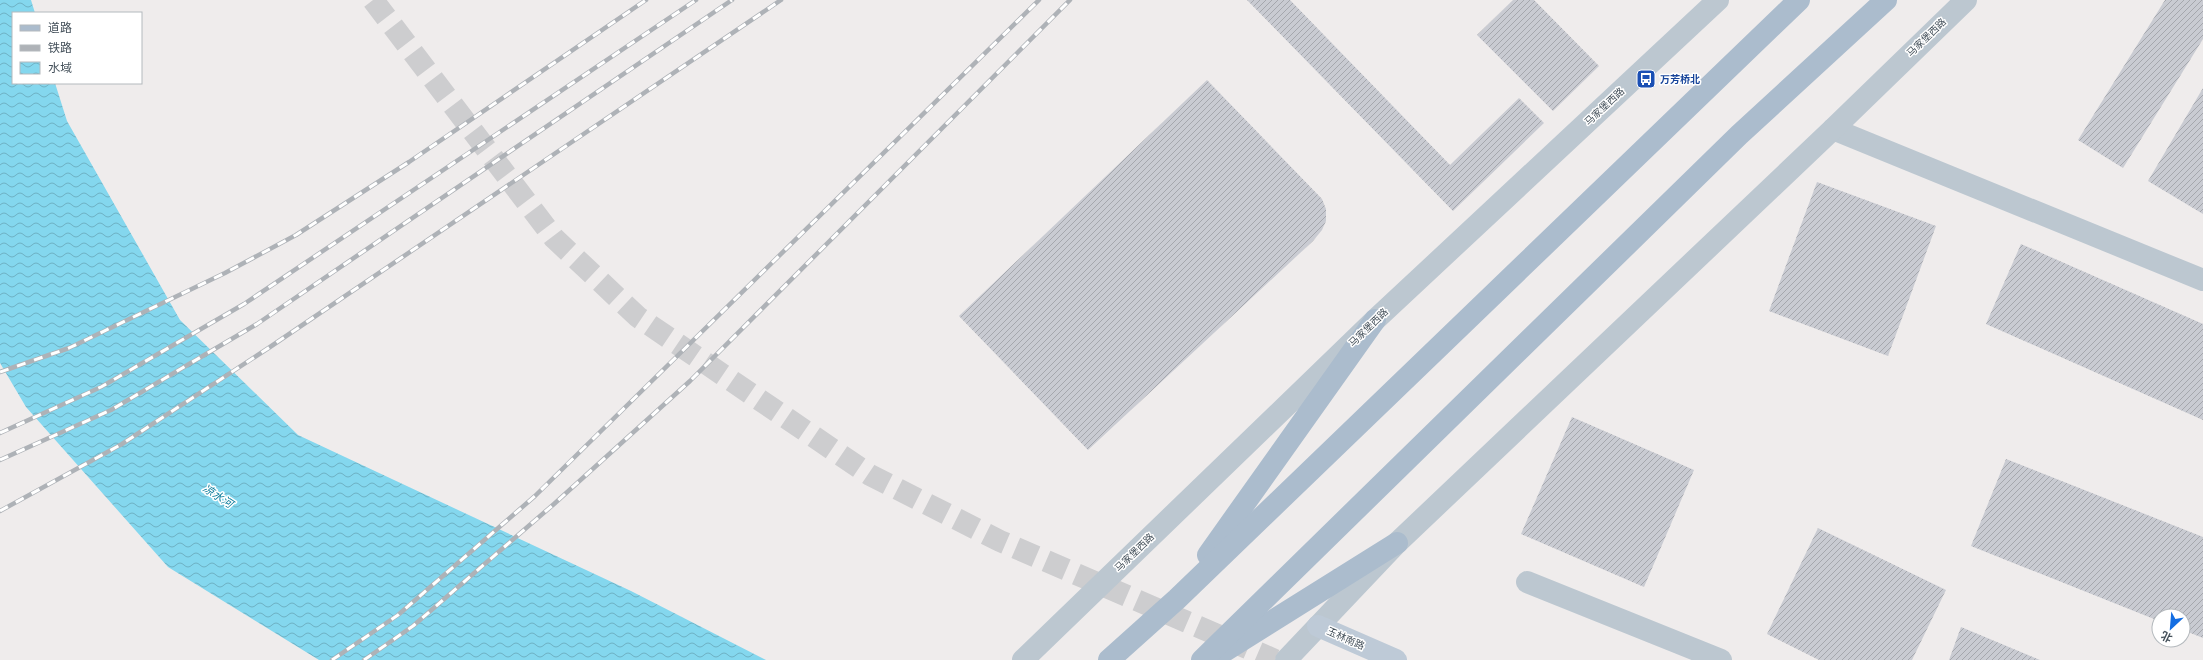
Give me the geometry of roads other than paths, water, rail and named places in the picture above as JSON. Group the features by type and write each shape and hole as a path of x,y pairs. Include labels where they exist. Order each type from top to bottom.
{"main road":[{"path":"1109,660 1177,598 1799,0"},
{"path":"1202,660 1734,140 1886,0"},
{"path":"1177,598 1375,320"},
{"path":"1211,660 1397,543"},
{"name":"玉林南路","path":"1318,626 1396,660"}],"street":[{"name":"马家堡西路","path":"1023,660 1375,320 1718,0"},
{"name":"马家堡西路","path":"1286,660 1397,543 1833,129 1966,0"},
{"path":"1833,129 2203,280"},
{"path":"1527,582 1721,660"}],"water":[{"name":"凉水河","path":"0,0 31,0 35,12 12,12 12,84 55,84 67,121 180,320 298,435 631,591 766,660 319,660 168,567 26,407 0,363"}],"tunnel":[{"path":"373,0 554,238 638,317 870,475 1000,541 1275,660"}],"railway":[{"path":"0,372 69,348 225,273 296,235 409,162 646,0"},
{"path":"0,433 101,387 244,304 696,0"},
{"path":"0,460 111,410 257,324 732,0"},
{"path":"0,511 122,444 270,347 781,0"},
{"path":"332,660 398,615 535,496 1039,0"},
{"path":"364,660 413,626 554,504 690,381 1070,0"}],"place":[{"name":"万芳桥北","path":"1646,79"}]}
